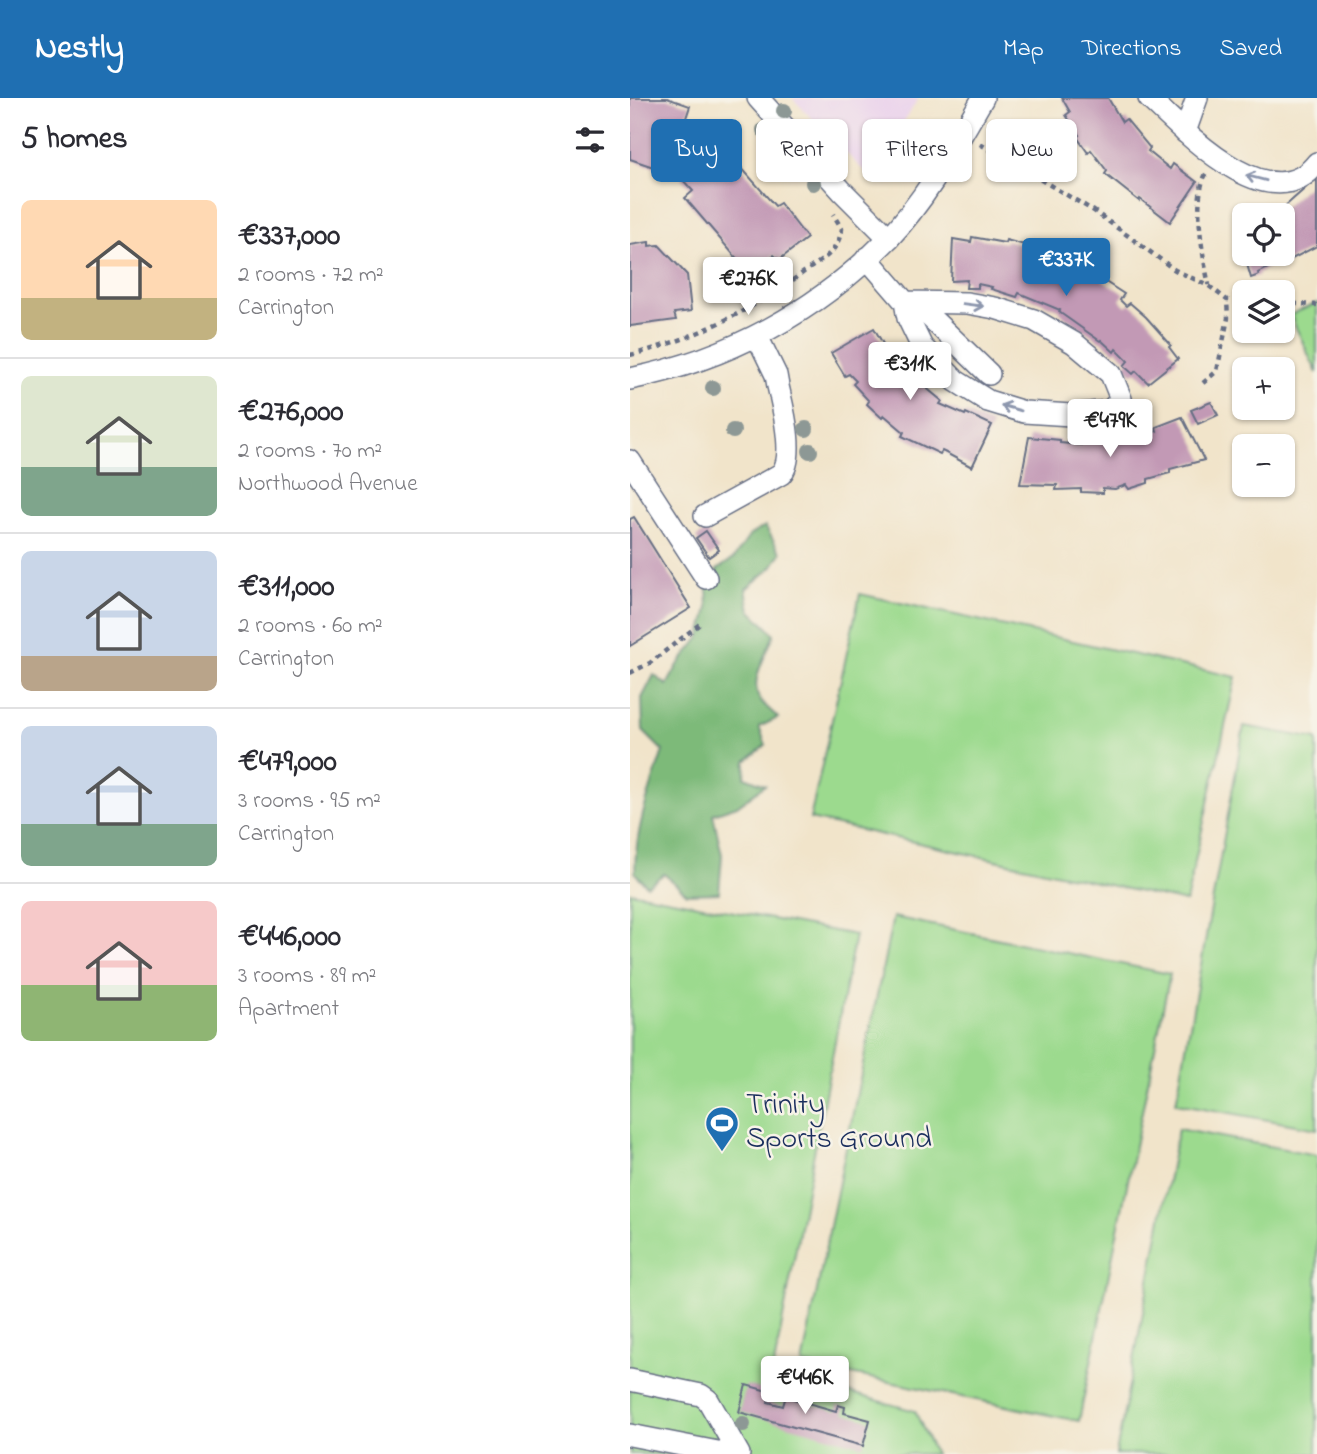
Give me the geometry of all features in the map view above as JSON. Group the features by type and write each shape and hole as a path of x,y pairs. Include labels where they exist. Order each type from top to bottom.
{"street":[{"path":"758,98 889,238"},
{"path":"630,379 714,355 795,315 826,293 889,238 940,171 984,98"},
{"path":"1149,98 1215,157 1247,177 1270,182 1293,181 1313,169 1317,163"},
{"path":"1185,132 1197,98"},
{"path":"867,258 906,307 922,347 956,381 988,401 1024,412 1071,415 1110,411 1121,399 1111,374 1074,343 1034,320 967,303 906,307"},
{"path":"906,307 928,315 989,374"},
{"path":"705,516 781,474 787,467 789,456 776,375 757,336"},
{"path":"630,461 706,578"},
{"path":"630,1380 701,1395 708,1400 739,1454"},
{"path":"630,1435 728,1454"}],"path":[{"path":"980,144 1094,211 1175,270 1232,300"},
{"path":"1209,286 1202,255 1199,194 1201,182 1215,157"},
{"path":"630,355 683,339 739,314 791,282 830,253 838,242 842,229 822,201 837,185"},
{"path":"1203,383 1217,371 1228,318 1227,300"},
{"path":"1295,304 1317,305"},
{"path":"630,673 650,663 701,623"}],"shaded area":[{"path":"792,98 919,98 905,119 862,119 862,169 848,155 848,119 813,119"}],"green space":[{"path":"1317,303 1317,373 1295,326 1295,313"},
{"path":"765,526 781,553 772,567 746,589 750,610 774,634 760,666 756,683 759,698 778,718 759,727 766,745 746,761 745,777 765,785 737,806 713,814 722,855 719,893 687,894 664,874 647,886 635,873 637,842 663,751 643,731 642,698 654,675 667,685 678,665 701,636 708,608 707,587 717,570 734,558 750,535"},
{"path":"860,594 1236,677 1186,902 810,819"},
{"path":"1244,726 1317,739 1317,1129 1176,1103"},
{"name":"Trinity Sports Ground","path":"630,892 855,935 773,1371 915,1411 935,1454 630,1454"},
{"path":"893,917 1170,974 1079,1421 802,1364"},
{"path":"1178,1129 1317,1155 1317,1454 1116,1454"}],"building":[{"path":"630,98 667,98 690,106 686,119 651,119 651,166 630,159"},
{"path":"1062,98 1108,98 1122,122 1126,119 1150,148 1148,151 1170,169 1173,164 1197,182 1170,222 1105,174 1107,171 1091,150 1088,153 1077,137 1077,119 1069,119 1066,115 1070,112"},
{"path":"742,168 775,206 780,203 807,238 779,260 774,255 751,275 685,198 693,191 685,182 742,182"},
{"path":"1317,178 1317,246 1295,257 1295,203 1289,203"},
{"path":"972,237 1005,243 1006,240 1032,247 1030,254 1038,257 1041,252 1075,267 1073,271 1083,275 1087,270 1124,294 1120,300 1126,306 1130,303 1146,317 1171,345 1169,347 1178,359 1148,383 1136,371 1133,374 1124,366 1128,361 1116,349 1114,352 1059,312 1060,310 1019,293 1017,297 978,284 978,288 966,288 967,280 951,281 953,239 971,242"},
{"path":"649,242 649,246 659,245 687,275 691,311 674,313 676,320 630,326 630,245"},
{"path":"1248,266 1271,266 1258,273 1259,275 1251,278"},
{"path":"874,328 887,351 884,353 890,360 905,375 907,372 942,401 940,404 992,425 972,467 942,451 940,454 902,436 904,432 884,415 882,418 867,404 869,401 853,384 856,381 849,374 845,376 831,353"},
{"path":"1211,402 1218,415 1198,424 1191,410"},
{"path":"1182,417 1204,460 1170,469 1170,473 1148,479 1148,483 1129,489 1126,485 1115,489 1103,488 1103,493 1081,492 1081,489 1056,490 1057,485 1020,484 1029,437 1081,445 1082,440 1134,434 1136,437 1157,431 1156,427"},
{"path":"634,517 691,608 630,646 630,519"},
{"path":"706,531 719,550 709,557 696,538"},
{"path":"746,1385 771,1392 768,1402 783,1406 788,1389 796,1392 794,1399 836,1411 838,1405 845,1407 844,1413 870,1420 863,1446 739,1412"}],"place":[{"name":"Trinity Sports Ground","path":"722,1153"}]}
